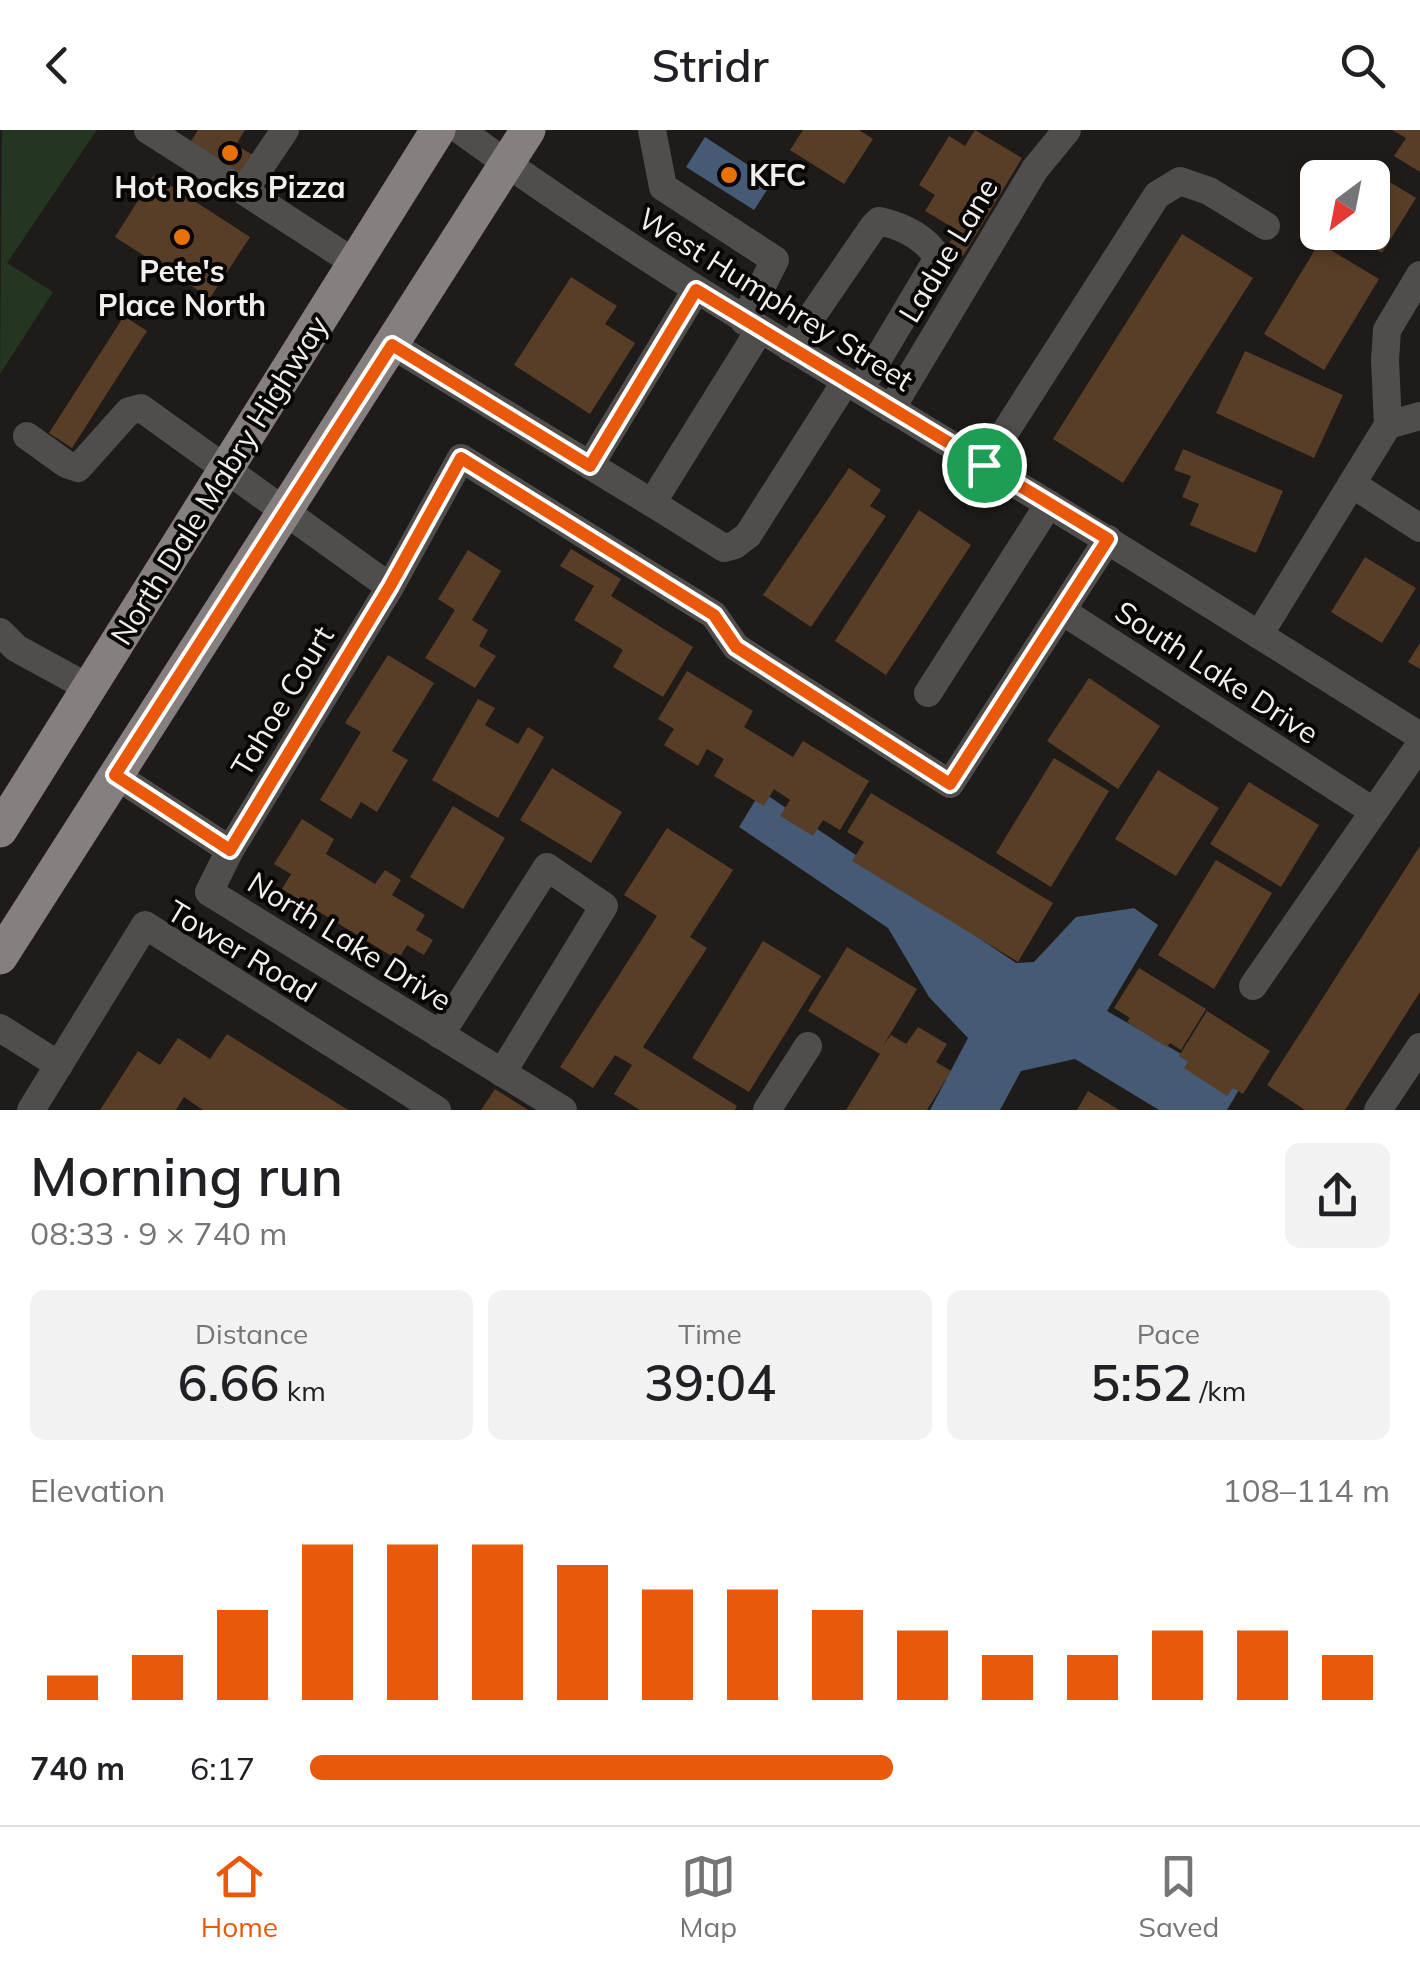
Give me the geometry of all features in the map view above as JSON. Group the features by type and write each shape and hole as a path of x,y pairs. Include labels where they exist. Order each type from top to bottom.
{"main road":[{"name":"North Dale Mabry Highway","path":"0,830 438,130"},
{"path":"0,957 528,130"}],"street":[{"path":"148,130 355,263"},
{"path":"244,191 284,130"},
{"name":"West Humphrey Street","path":"460,130 752,326 1108,539 1420,736"},
{"path":"652,130 663,188 775,260 752,326 652,503"},
{"name":"Ladue Lane","path":"892,409 1035,169 1068,130"},
{"path":"984,465 1157,195 1180,181 1209,191 1266,226"},
{"path":"392,345 724,548 748,535 938,258 933,250 902,226 879,221 790,348"},
{"path":"1259,635 1388,425 1387,330 1420,276"},
{"path":"590,466 696,290"},
{"path":"27,436 78,468 129,410 141,408 390,586 461,458 714,615 736,647 950,784 1108,539"},
{"path":"1388,425 1420,416"},
{"path":"1352,484 1420,528"},
{"path":"928,693 1049,504"},
{"name":"Tahoe Court","path":"230,850 390,586"},
{"name":"South Lake Drive","path":"1062,611 1374,812"},
{"path":"0,632 16,648 88,688"},
{"path":"1253,986 1420,745"},
{"name":"North Lake Drive","path":"115,775 230,850 209,892 563,1110"},
{"path":"440,1035 547,867 604,906 502,1073"},
{"name":"Tower Road","path":"31,1110 145,925 437,1110"},
{"path":"0,1028 59,1064"},
{"path":"767,1110 808,1046"},
{"path":"1378,1110 1420,1048"}],"green space":[{"path":"2,130 97,130 7,263 53,292 0,374"}],"water":[{"path":"705,137 773,181 754,210 686,167"},
{"path":"761,791 1016,963 1034,962 1076,917 1134,908 1158,925 1107,1011 1240,1088 1227,1110 1159,1110 1075,1059 1021,1071 1000,1110 930,1110 968,1038 929,997 888,928 739,827"}],"building":[{"name":"Hot Rocks Pizza","path":"198,130 245,130 236,145 253,155 241,173 191,141"},
{"path":"803,130 859,130 873,139 844,184 790,150"},
{"path":"975,130 1022,158 963,256 947,247 957,230 925,211 935,195 919,185 949,136 965,146"},
{"path":"1392,130 1420,130 1420,172 1394,156 1406,138"},
{"name":"Pete's Place North","path":"154,175 250,237 210,298 115,237"},
{"path":"1390,182 1416,198 1390,240"},
{"path":"1182,234 1253,278 1123,483 1053,439"},
{"path":"1315,250 1331,250 1379,279 1324,370 1264,334"},
{"path":"571,277 617,306 605,324 635,343 590,414 514,365"},
{"path":"124,316 147,331 72,448 49,433"},
{"path":"1245,351 1343,395 1314,458 1216,413"},
{"path":"1183,449 1283,491 1256,553 1190,525 1199,504 1182,497 1191,476 1174,470"},
{"path":"849,468 881,490 870,506 886,516 811,627 763,595"},
{"path":"919,510 971,545 886,675 835,641"},
{"path":"571,549 621,579 611,596 693,647 663,697 613,667 623,650 574,620 594,586 560,566"},
{"path":"468,550 501,571 472,620 488,630 479,646 496,656 475,688 425,658 455,610 438,599"},
{"path":"1365,557 1416,588 1382,643 1331,612"},
{"path":"1420,643 1420,669 1408,662"},
{"path":"388,655 434,683 392,751 408,760 377,812 361,802 351,819 320,800 361,732 345,723"},
{"path":"687,671 753,711 744,727 793,757 803,741 869,781 840,830 823,820 813,836 780,816 790,800 774,789 764,806 714,776 724,759 707,749 698,766 664,745 674,729 658,719"},
{"path":"1089,678 1160,726 1118,789 1047,741"},
{"path":"478,699 495,708 485,725 518,744 528,727 544,737 498,818 432,780"},
{"path":"1054,758 1109,791 1051,887 996,853"},
{"path":"552,768 622,812 591,863 520,820"},
{"path":"1158,770 1219,808 1176,876 1115,839"},
{"path":"1249,782 1319,825 1281,887 1210,844"},
{"path":"871,793 1053,903 1018,962 852,861 864,842 847,832"},
{"path":"453,806 505,838 463,909 410,877"},
{"path":"302,819 334,839 326,854 375,884 385,870 401,880 392,895 425,915 416,930 433,940 424,955 407,945 398,960 282,889 291,874 274,864"},
{"path":"667,828 733,870 690,937 707,948 643,1047 737,1106 735,1110 640,1110 614,1094 632,1065 615,1055 593,1088 560,1067 657,916 624,895"},
{"path":"1420,846 1420,992 1345,1110 1305,1110 1267,1085"},
{"path":"1216,860 1272,893 1214,989 1158,955"},
{"path":"763,941 821,976 749,1092 692,1058"},
{"path":"847,947 917,989 883,1046 891,1035 906,1044 918,1027 947,1044 936,1062 951,1071 927,1110 846,1110 880,1054 808,1011"},
{"path":"1139,968 1206,1009 1181,1050 1170,1043 1167,1047 1127,1022 1130,1018 1114,1008"},
{"path":"1207,1011 1270,1051 1243,1094 1233,1088 1227,1096 1184,1068 1188,1062 1179,1056"},
{"path":"227,1034 348,1110 203,1110 184,1097 176,1110 100,1110 138,1051 160,1065 178,1038 210,1059"},
{"path":"495,1089 528,1110 481,1110"},
{"path":"1088,1091 1119,1110 1077,1110"}],"place":[{"name":"Hot Rocks Pizza","path":"230,153"},
{"name":"KFC","path":"729,175"},
{"name":"Pete's Place North","path":"182,237"}],"route":[{"path":"696,290 984,465 1108,539 950,784 736,647 714,615 461,458 390,586 230,850 115,775 392,345 590,466 696,290"}]}
